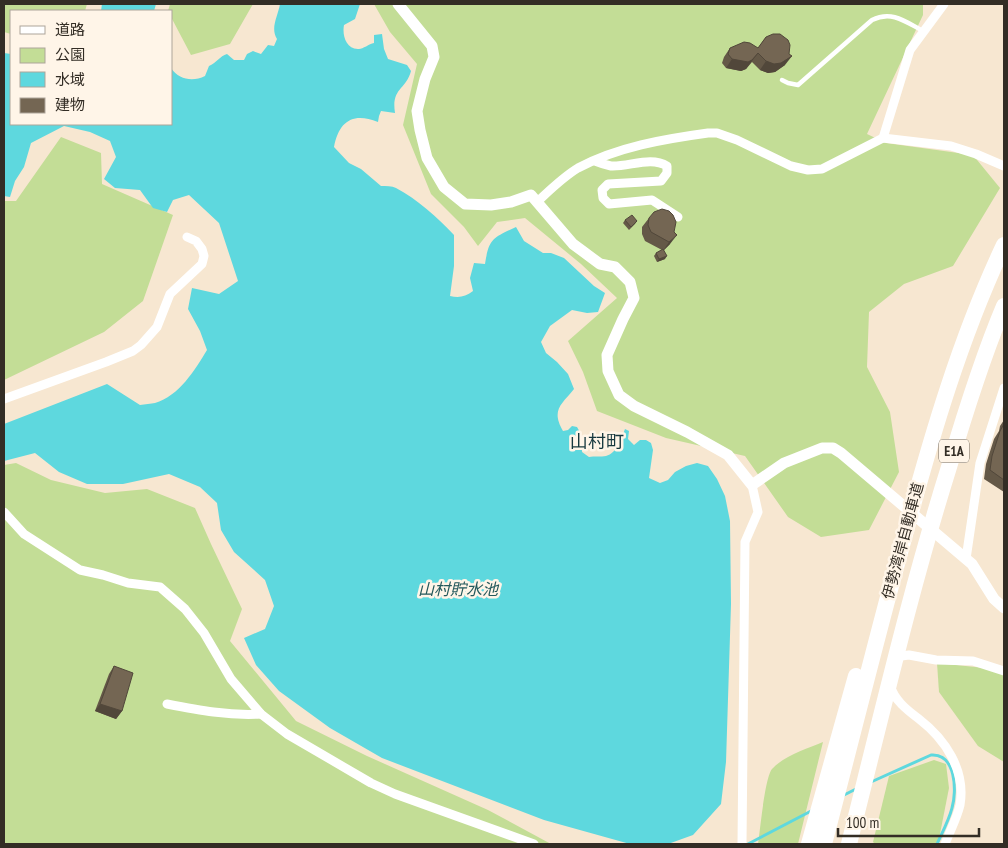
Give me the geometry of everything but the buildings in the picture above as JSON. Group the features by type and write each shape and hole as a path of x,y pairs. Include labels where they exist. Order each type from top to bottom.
{"highway":[{"name":"伊勢湾岸自動車道","path":"814,844 885,592 924,464 960,351 1004,245"},
{"name":"伊勢湾岸自動車道","path":"849,844 912,598 962,424 1004,306"}],"street":[{"path":"398,4 432,46 434,56 425,79 417,111 427,158 444,187 465,204 491,205 511,202 532,195 574,244 600,264 615,267 630,282 634,298 607,355 608,371 619,395 634,406 728,455 752,485 758,512 745,542 742,844"},
{"path":"883,138 910,50 944,4"},
{"path":"537,202 560,181 595,161 640,146 708,133 737,140 791,166 808,170 822,168 883,138 951,146 1004,166"},
{"path":"595,161 610,166 647,162 661,162 667,166 667,173 661,181 608,184 602,190 603,198 609,204 652,200 678,217"},
{"path":"4,399 134,351 141,345 157,327 170,294 202,264 204,256 202,249 196,241 187,237"},
{"path":"966,559 980,463 1004,388"},
{"path":"752,485 784,463 822,448 833,448 972,564 994,599 1004,608"},
{"path":"4,512 24,534 80,570 128,583 160,588 184,608 204,633 231,679 261,714 287,734 395,794 534,844"},
{"path":"945,844 960,804 961,786 958,770 950,753 939,737 927,725 903,707 891,691 887,672 889,663 894,657 909,655 936,660 973,662 1004,671"},
{"path":"167,704 195,710 242,715 261,714"}],"lane":[{"path":"782,80 788,84 798,85 872,20 878,17 886,15 897,17 923,31"}],"green space":[{"path":"4,4 87,4 85,10 10,10 10,34 4,32"},
{"path":"170,4 253,4 230,44 191,55 172,19 172,10 168,10"},
{"path":"374,4 923,4 923,15 867,134 886,143 973,155 1000,188 953,266 904,284 869,312 867,367 890,412 899,472 869,530 821,537 788,517 745,456 666,438 597,411 583,372 568,341 617,298 581,264 525,218 497,222 478,246 464,227 431,194 403,125 417,64 390,32"},
{"path":"61,137 101,153 102,184 173,215 143,301 104,332 4,380 4,201 16,201"},
{"path":"16,463 51,480 105,493 147,489 195,508 242,609 230,641 296,721 367,756 488,810 551,844 4,844 4,465"},
{"path":"937,663 1004,670 1004,762 978,746 939,692"},
{"path":"823,742 798,844 758,844 765,793 772,769 790,756"},
{"path":"934,760 946,764 949,788 938,844 875,844 873,842 889,776"}],"water":[{"path":"102,4 156,4 154,10 101,10"},
{"name":"山村貯水池","path":"280,4 360,4 355,19 344,25 344,37 348,44 355,49 361,49 374,43 374,35 382,34 384,49 388,59 407,65 411,71 395,99 395,113 381,111 378,122 361,118 348,121 339,131 334,147 349,163 361,169 381,186 396,188 419,203 454,235 454,266 450,296 467,295 473,291 470,278 474,263 485,264 488,249 493,240 516,227 524,241 543,253 551,253 564,258 594,286 605,293 598,312 587,313 572,310 550,326 541,342 546,353 568,374 574,389 559,408 558,418 563,431 568,430 572,426 577,427 581,434 582,452 589,457 610,454 618,445 625,429 629,431 628,439 634,445 640,440 646,440 651,443 653,450 649,478 660,483 668,480 675,472 686,466 697,463 708,466 717,479 725,496 730,521 731,604 726,762 721,804 693,835 668,844 630,844 544,820 382,758 330,728 279,691 256,665 244,638 265,629 274,606 265,580 234,552 221,530 217,503 200,487 169,474 123,484 87,484 59,472 35,453 4,461 4,424 107,384 140,405 155,403 172,395 192,374 207,350 200,331 188,309 192,288 219,294 238,281 219,223 189,195 173,200 167,212 153,208 140,190 115,188 104,179 116,157 110,141 90,132 64,126 31,143 24,167 15,181 10,197 4,196 4,53 10,54 10,125 172,125 172,69 186,79 196,79 205,76 209,66 227,54 234,60 244,60 247,54 253,51 261,54 268,45 274,46 277,39 274,26"}],"waterway":[{"path":"871,782 931,755 939,756 946,760 953,774 954,801 937,844"},
{"path":"844,795 856,789"},
{"path":"748,844 813,810"}],"district":[{"name":"山村町","path":"597,442"}]}
